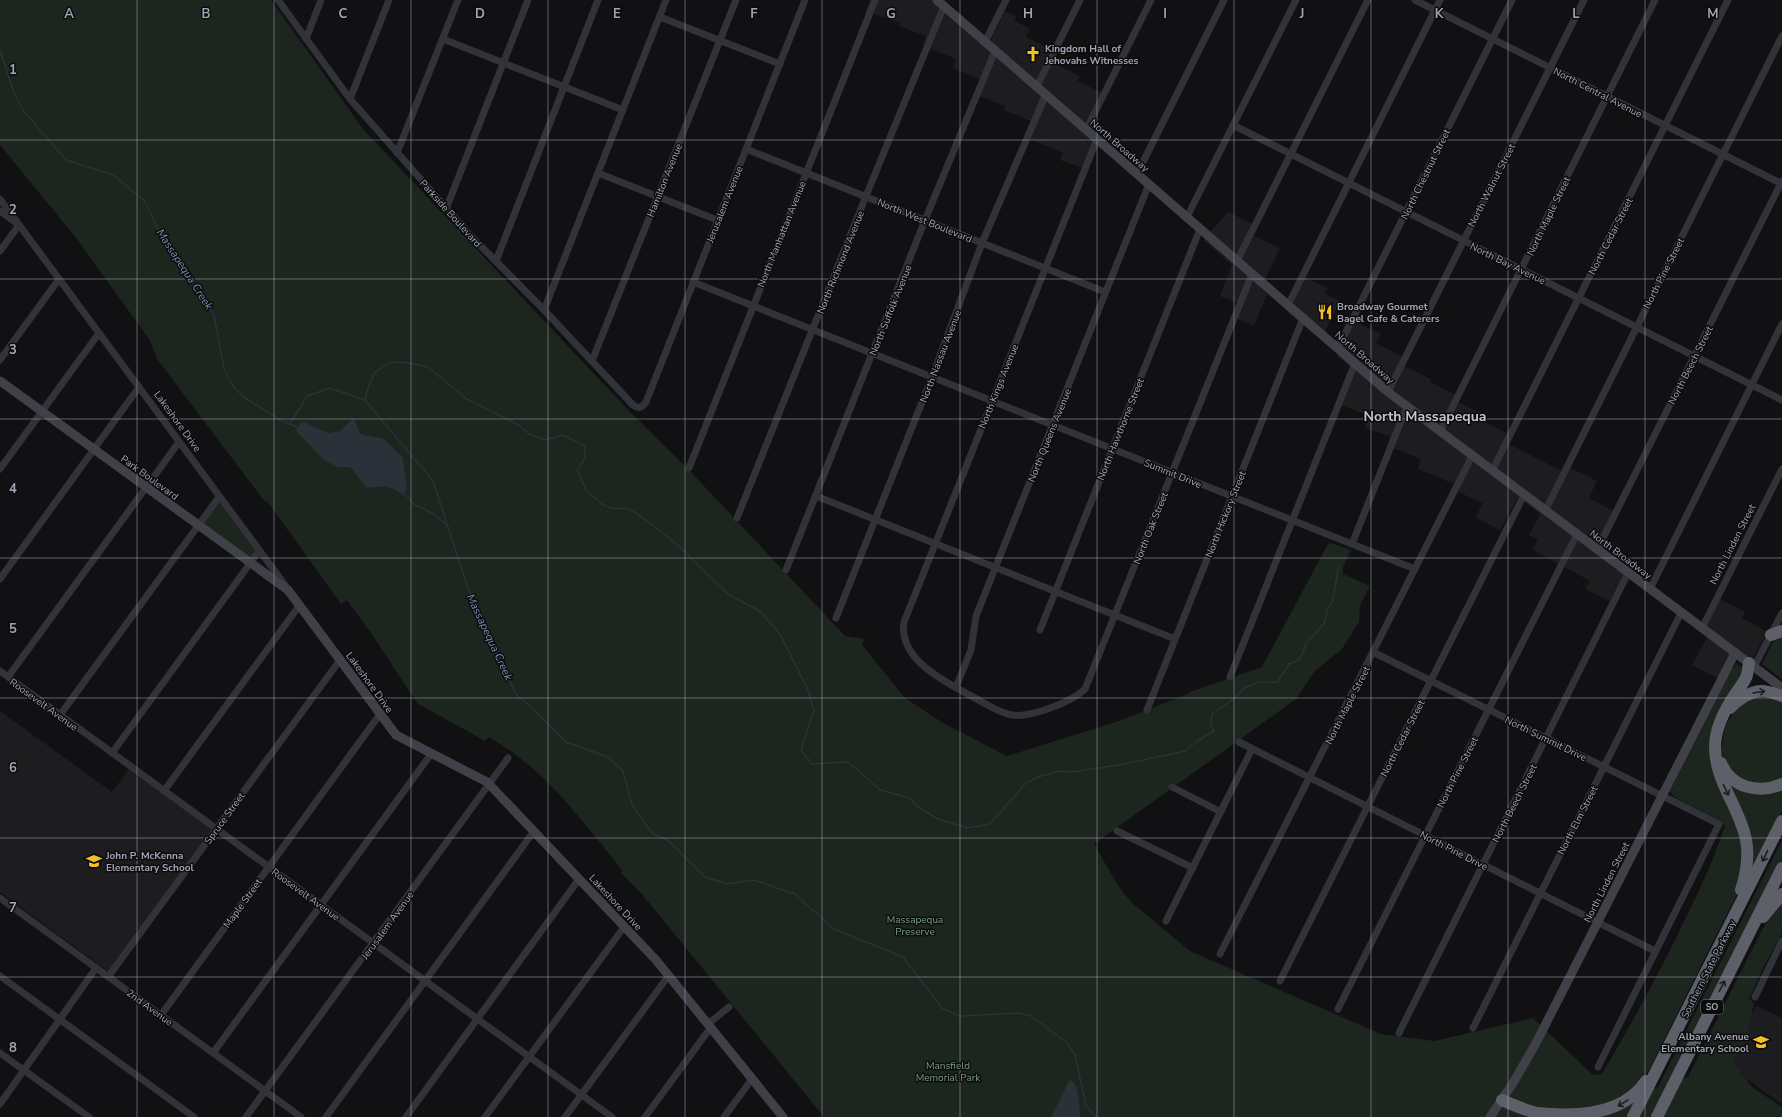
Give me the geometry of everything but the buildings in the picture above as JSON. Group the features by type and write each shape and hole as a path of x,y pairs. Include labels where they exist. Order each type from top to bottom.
{"highway":[{"path":"1727,932 1745,877 1748,849 1740,818 1720,776 1716,761 1716,737 1721,719 1752,665"},
{"path":"1782,696 1760,691 1750,694 1736,702 1729,710 1722,724 1717,746 1718,755 1726,773 1735,782 1753,788 1764,789 1782,784"},
{"name":"Southern State Parkway","path":"1633,1117 1782,821"},
{"name":"Southern State Parkway","path":"1656,1117 1782,868"},
{"path":"1743,944 1782,894"},
{"path":"1500,1103 1538,1113 1574,1117 1608,1110 1624,1103 1635,1094 1649,1077 1666,1044 1692,1002"},
{"path":"1665,1117 1680,1071"},
{"path":"1500,1103 1531,1117"}],"street":[{"name":"Parkside Boulevard","path":"278,0 350,100 470,236 544,310 633,405 638,408 642,408"},
{"path":"306,39 321,0"},
{"path":"350,100 389,0"},
{"path":"397,153 458,0"},
{"path":"446,209 528,0"},
{"path":"496,261 598,0"},
{"path":"544,310 666,0"},
{"name":"Hamilton Avenue","path":"592,361 736,0"},
{"name":"Jerusalem Avenue","path":"642,408 646,402 692,282 805,0"},
{"name":"North Manhattan Avenue","path":"689,468 875,0"},
{"path":"985,42 1006,0"},
{"path":"1037,86 1080,0"},
{"path":"1086,130 1151,0"},
{"path":"1137,174 1224,0"},
{"path":"1187,217 1296,0"},
{"path":"1237,261 1368,0"},
{"name":"North Central Avenue","path":"1415,0 1782,183"},
{"path":"1288,305 1440,0"},
{"name":"North Chestnut Street","path":"1338,348 1512,0"},
{"name":"North Walnut Street","path":"1388,392 1584,0"},
{"name":"North Maple Street","path":"1440,432 1655,0"},
{"name":"North Cedar Street","path":"1492,471 1728,0"},
{"name":"North Broadway","path":"941,3 1388,392 1782,688"},
{"name":"North Richmond Avenue","path":"737,518 866,196 941,3"},
{"path":"660,17 780,64"},
{"name":"North Pine Street","path":"1545,511 1782,36"},
{"path":"443,39 622,110"},
{"name":"North Suffolk Avenue","path":"786,570 925,220 995,51"},
{"name":"North Nassau Avenue","path":"836,618 932,377 982,243 1046,94"},
{"name":"North Bay Avenue","path":"1233,125 1782,400"},
{"name":"North Kings Avenue","path":"956,687 938,678 910,650 903,635 904,622 1097,139"},
{"name":"North West Boulevard","path":"746,149 1105,292"},
{"path":"598,173 717,220"},
{"name":"North Beech Street","path":"1597,550 1782,183"},
{"name":"North Queens Avenue","path":"956,687 971,650 976,616 1149,184"},
{"name":"Lakeshore Drive","path":"0,199 299,606 396,735 489,785 624,926 668,975 783,1117"},
{"path":"0,210 19,225 0,251"},
{"name":"North Hawthorne Street","path":"1040,630 1200,229"},
{"name":"North Oak Street","path":"956,687 1000,711 1012,715 1032,713 1072,698 1082,692 1087,685 1252,274"},
{"path":"0,360 59,279"},
{"path":"692,282 932,377"},
{"name":"North Hickory Street","path":"1147,710 1303,318"},
{"path":"1650,589 1782,324"},
{"path":"0,469 99,333"},
{"path":"1230,677 1355,363"},
{"name":"Summit Drive","path":"932,377 1415,569"},
{"name":"Park Boulevard","path":"0,381 288,590"},
{"path":"0,579 139,387"},
{"path":"1352,544 1407,406"},
{"path":"8,677 179,442"},
{"name":"North Maple Street","path":"1220,954 1472,456"},
{"name":"North Linden Street","path":"1702,628 1782,469"},
{"name":"North Cedar Street","path":"1280,981 1524,495"},
{"path":"816,496 1175,639"},
{"path":"60,715 219,497"},
{"name":"North Pine Street","path":"1338,1009 1577,534"},
{"path":"112,753 259,551"},
{"name":"North Beech Street","path":"1399,1033 1628,573"},
{"path":"164,791 299,606"},
{"name":"North Elm Street","path":"1473,1028 1681,613"},
{"path":"1752,665 1776,633 1782,613"},
{"name":"North Summit Drive","path":"1373,652 1719,824 1655,951"},
{"name":"North Linden Street","path":"1490,1117 1535,1046 1735,653"},
{"name":"Spruce Street","path":"108,977 340,660"},
{"name":"Roosevelt Avenue","path":"0,672 612,1117"},
{"name":"Maple Street","path":"161,1015 380,714"},
{"name":"North Pine Drive","path":"1239,742 1655,951"},
{"path":"1166,922 1252,749"},
{"path":"213,1053 431,754"},
{"name":"Jerusalem Avenue","path":"246,1117 508,758"},
{"path":"1172,787 1221,812"},
{"path":"326,1117 534,831"},
{"path":"1117,832 1193,868"},
{"path":"406,1117 579,879"},
{"name":"2nd Avenue","path":"0,898 301,1117"},
{"path":"486,1117 624,926"},
{"path":"1755,997 1782,941"},
{"path":"1598,1067 1655,951"},
{"path":"0,1104 96,968"},
{"path":"565,1117 668,975"},
{"path":"0,976 194,1117"},
{"path":"645,1117 710,1026 729,1007"},
{"path":"0,1053 88,1117"},
{"path":"724,1117 752,1079"}],"shaded area":[{"path":"870,0 938,0 987,47 1005,11 1016,16 1014,20 1030,29 1026,37 1056,52 1051,62 1080,76 1078,81 1102,93 1083,132 1093,141 1082,168 1060,160 1063,153 1029,139 1036,123 1004,110 1005,106 974,94 980,79 953,68 956,59 923,46 926,36 899,26 900,23 866,11"},
{"path":"1228,212 1257,226 1252,235 1280,248 1261,288 1267,294 1254,326 1236,318 1241,305 1220,296 1232,265 1203,240"},
{"path":"1305,278 1328,288 1325,294 1340,301 1321,340 1287,312"},
{"path":"1354,321 1381,334 1376,343 1407,359 1404,366 1431,379 1430,382 1460,397 1458,402 1485,415 1482,421 1513,436 1509,444 1565,473 1569,467 1597,481 1589,498 1619,514 1598,554 1624,574 1610,601 1585,589 1590,581 1533,550 1538,540 1529,535 1540,514 1518,497 1500,530 1476,518 1482,503 1452,489 1454,484 1418,469 1421,459 1387,446 1390,436 1365,428 1370,416 1340,405 1354,370 1337,356"},
{"path":"354,418 360,434 384,439 403,458 407,490 403,495 390,487 367,488 350,467 337,467 324,460 296,431 302,421 328,433 340,431"},
{"path":"1718,598 1745,612 1742,618 1767,632 1749,665 1731,656 1719,679 1692,665 1707,638 1701,632"},
{"name":"John P. McKenna Elementary School","path":"0,711 112,792 129,769 212,829 109,972 0,892"},
{"name":"Albany Avenue Elementary School","path":"1756,1006 1782,1018 1782,1104 1728,1066"},
{"path":"1071,1080 1077,1088 1081,1117 1051,1117 1069,1081"}],"green space":[{"name":"Massapequa Preserve","path":"0,0 271,0 363,129 632,414 688,469 845,636 865,639 862,645 905,698 943,723 1007,756 1116,722 1190,692 1262,667 1329,542 1330,545 1331,543 1351,550 1343,567 1343,574 1370,586 1360,605 1359,622 1342,649 1314,672 1296,699 1094,844 1117,884 1131,902 1190,951 1381,1034 1434,1041 1533,1018 1593,1075 1602,1074 1640,1008 1689,912 1720,841 1725,826 1720,820 1674,797 1670,791 1732,667 1734,668 1736,664 1743,668 1744,671 1716,720 1710,738 1745,844 1739,890 1649,1070 1639,1083 1622,1099 1658,1087 1782,840 1782,860 1671,1083 1688,1077 1762,930 1773,913 1782,903 1782,933 1761,972 1749,999 1754,1003 1747,1037 1733,1063 1752,1087 1782,1107 1782,1117 824,1117 641,893 621,873 623,871 562,797 527,764 508,749 488,737 485,741 417,703 371,633 347,600 341,604 267,501 265,502 157,359 149,339 77,239 0,145"},
{"path":"219,497 259,551 250,563 198,525"},
{"path":"1782,636 1782,679 1762,664 1773,642"},
{"path":"1770,694 1782,698 1782,782 1761,787 1741,782 1727,769 1721,751 1725,727 1737,706 1753,696"},
{"path":"1730,782 1734,788 1737,786 1782,787 1782,811 1753,868 1727,785"}],"waterway":[{"name":"Massapequa Creek","path":"0,50 14,93 23,110 66,160 113,175 144,200 163,239 214,315 224,369 233,386 244,397 280,420 290,424 307,396 330,388 365,400 433,481 473,603 516,694 566,742 608,757 623,771 632,805 652,833 669,841 705,877 727,884 754,880 795,894 834,929 903,957 942,1008 959,1016 1018,1013 1031,1016 1067,1043 1075,1055 1086,1106 1096,1117"},
{"path":"365,400 369,385 375,372 390,362 410,363 428,367 465,398 519,425 529,434 545,440 563,435 585,446 585,458 577,470 586,490 603,505 612,508 629,509 646,520 679,546 729,595 760,611 781,636 808,690 814,711 801,750 812,764 847,762 880,790 910,798 918,807 938,819 967,828 990,824 1026,783 1038,777 1059,771 1072,772 1119,765 1185,751 1197,741 1214,731 1211,725 1212,714 1234,699 1244,688 1259,682 1277,682 1289,664 1299,660 1306,643 1324,624 1328,609 1333,599 1339,564"},
{"path":"290,424 299,428"},
{"path":"404,493 415,505 434,514 448,526"}],"place":[{"name":"Kingdom Hall of Jehovahs Witnesses","path":"1033,54"},
{"name":"Broadway Gourmet Bagel Cafe & Caterers","path":"1325,312"},
{"name":"John P. McKenna Elementary School","path":"94,861"},
{"name":"Albany Avenue Elementary School","path":"1761,1042"}],"district":[{"name":"North Massapequa","path":"1425,416"}],"park label":[{"name":"Mansfield Memorial Park","path":"948,1070"}]}
